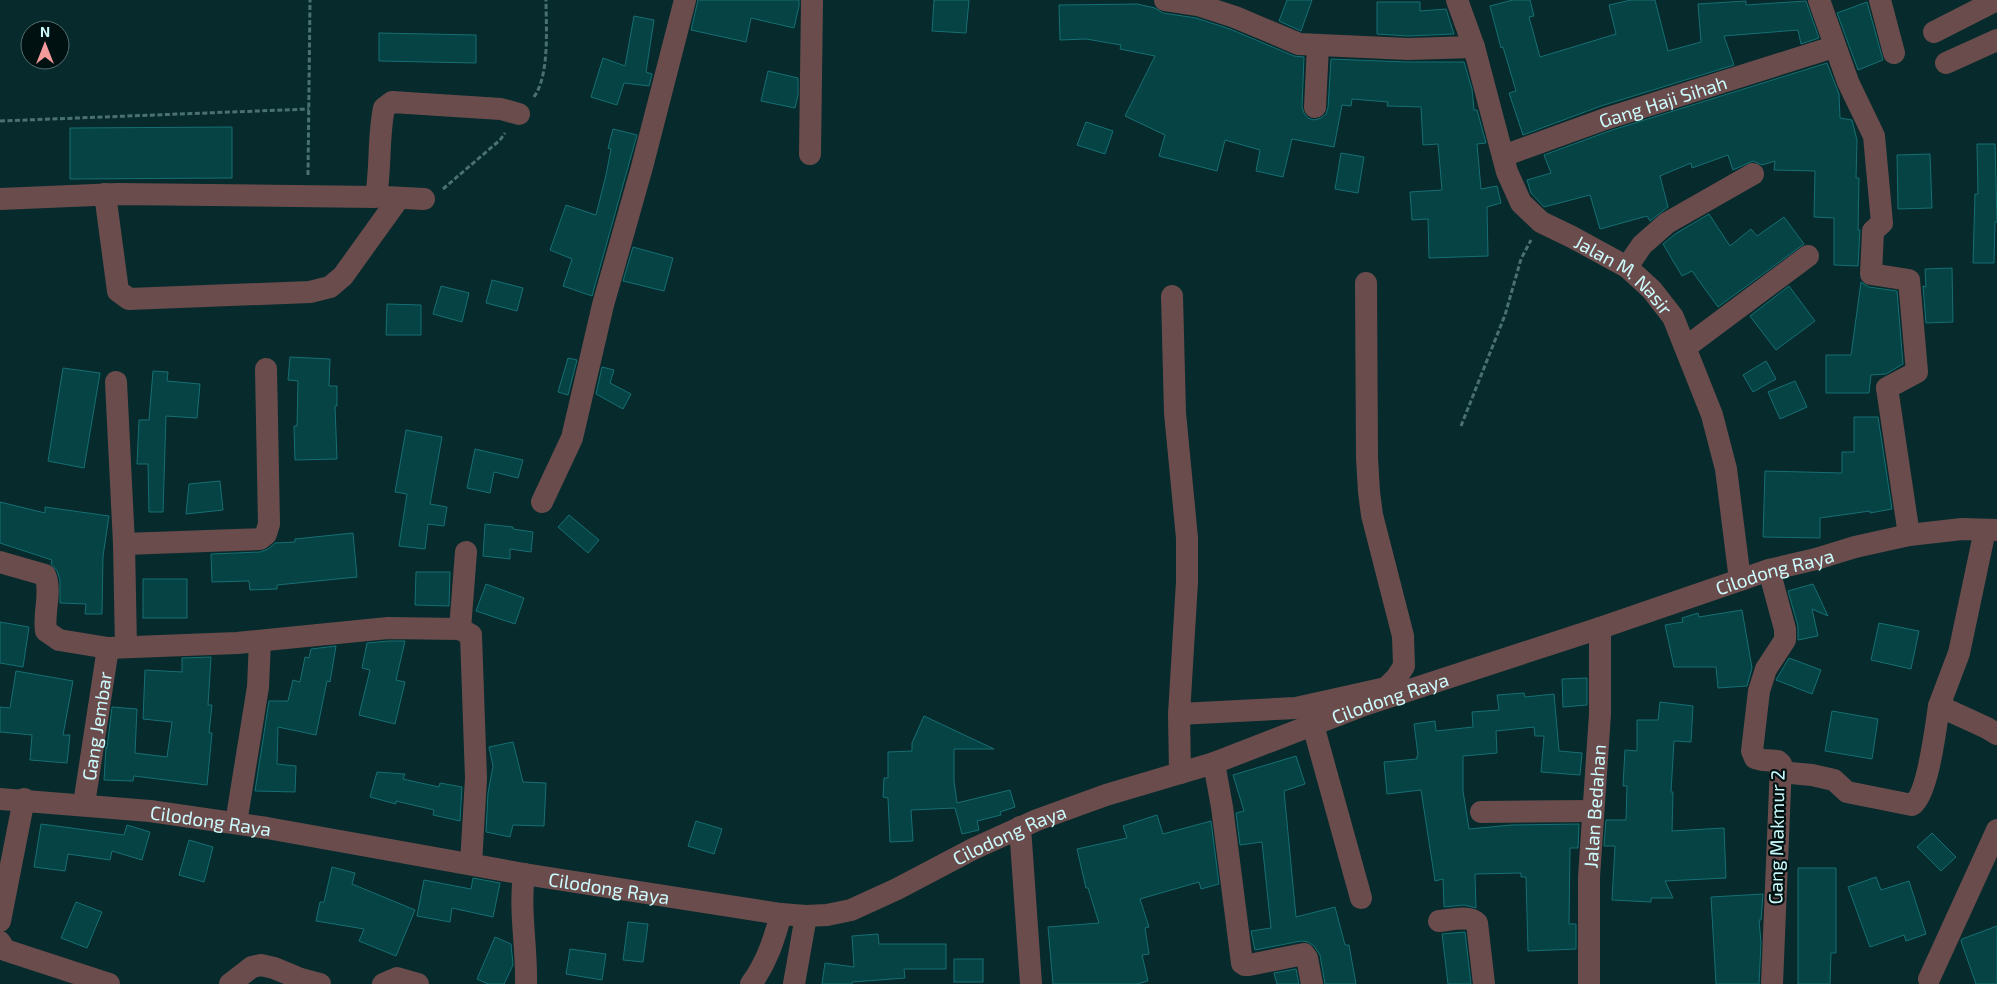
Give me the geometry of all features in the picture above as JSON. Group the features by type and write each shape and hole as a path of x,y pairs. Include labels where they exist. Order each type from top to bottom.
{"street":[{"path":"542,502 572,438 603,305 686,0"},
{"path":"810,154 812,0"},
{"path":"1165,0 1198,5 1235,17 1299,44 1408,49 1474,47"},
{"name":"Jalan M. Nasir","path":"1457,0 1474,47 1507,172 1521,203 1540,222 1627,267 1652,290 1673,317 1712,415 1726,469 1740,580"},
{"path":"1819,0 1848,82 1874,136 1882,223 1873,232 1871,274 1910,280 1917,372 1887,388 1909,535"},
{"path":"1880,0 1894,53"},
{"path":"1934,32 1997,0"},
{"path":"1946,63 1997,40"},
{"path":"1315,107 1318,46"},
{"name":"Gang Haji Sihah","path":"1503,156 1606,119 1824,50"},
{"path":"376,197 384,108 392,102 501,109 518,114"},
{"path":"1627,267 1642,245 1667,223 1753,174"},
{"path":"105,194 118,291 129,299 310,292 330,287 343,276 399,198"},
{"path":"0,199 105,194 424,199"},
{"path":"1686,347 1808,256"},
{"path":"1179,714 1296,708 1386,688 1397,677 1404,666 1403,636 1372,516 1369,492 1367,458 1366,283"},
{"path":"1172,296 1175,413 1187,538 1187,582 1179,714 1180,773"},
{"path":"124,544 260,539 266,534 269,524 266,369"},
{"name":"Gang Jembar","path":"84,804 117,648 124,544 116,382"},
{"name":"Cilodong Raya","path":"0,799 84,804 150,811 524,874 774,913 806,916 827,915 851,910 1020,827 1106,795 1214,763 1364,705 1600,628 1769,570 1909,535 1962,529 1991,530"},
{"path":"1780,772 1812,775 1834,780 1848,792 1912,805 1917,802 1924,785 1939,706 1959,653 1991,530"},
{"path":"460,629 466,552"},
{"path":"0,562 45,575 48,582 44,620 46,631 59,640 117,648 260,641 388,628 460,629 471,635 476,778 470,864"},
{"name":"Gang Makmur 2","path":"1769,570 1785,630 1785,640 1766,668 1759,691 1752,751 1755,758 1759,760 1778,761 1781,764 1772,984"},
{"name":"Jalan Bedahan","path":"1589,984 1589,877 1592,810 1600,714 1600,628"},
{"path":"236,824 258,687 260,641"},
{"path":"1939,706 1997,734"},
{"path":"1313,725 1361,898"},
{"path":"1214,763 1222,807 1242,963 1245,966 1304,954 1307,958 1312,984"},
{"path":"0,922 24,800"},
{"path":"1482,812 1592,810"},
{"path":"1020,827 1031,984"},
{"path":"1929,979 1997,830"},
{"path":"524,874 522,911 527,962 526,984"},
{"path":"752,984 770,953 774,913"},
{"path":"794,984 806,916"},
{"path":"1439,921 1468,919 1474,920 1477,923 1484,984"},
{"path":"0,942 5,950 109,984"},
{"path":"230,984 252,967 261,966 274,968 298,978 320,984"},
{"path":"383,984 397,978 418,984"}],"path":[{"path":"308,196 310,0"},
{"path":"424,199 435,196 500,140 518,114 536,95 542,77 546,43 546,0"},
{"path":"0,120 309,109"},
{"path":"1461,426 1505,315 1521,259 1540,222"}],"building":[{"path":"698,0 799,0 799,6 794,28 751,18 746,42 691,30"},
{"path":"934,0 969,0 966,33 932,31"},
{"path":"1287,0 1312,0 1301,31 1279,21"},
{"path":"1513,0 1530,0 1534,16 1529,17 1540,57 1616,34 1609,5 1631,0 1655,0 1668,51 1701,42 1698,4 1746,1 1746,5 1806,1 1819,38 1801,44 1798,30 1724,36 1734,65 1601,106 1523,135 1509,93 1516,91 1503,47 1501,48 1490,6"},
{"path":"1377,2 1420,2 1420,11 1446,9 1454,34 1408,36 1377,34"},
{"path":"1867,2 1883,60 1858,70 1837,13"},
{"path":"1137,4 1155,8 1163,13 1196,18 1230,29 1294,56 1304,57 1302,107 1308,118 1314,120 1326,114 1328,108 1331,59 1464,62 1472,89 1474,110 1477,110 1486,143 1477,144 1481,189 1497,186 1501,203 1487,207 1488,256 1429,258 1428,219 1412,220 1410,192 1442,190 1438,144 1423,145 1421,107 1387,106 1388,102 1352,99 1351,106 1342,105 1334,147 1292,139 1283,177 1256,171 1260,150 1225,140 1217,171 1159,156 1165,135 1125,116 1155,56 1120,49 1121,45 1086,39 1060,40 1059,5"},
{"path":"634,16 654,20 646,72 652,74 649,86 624,83 617,105 591,97 603,58 625,66"},
{"path":"379,33 476,35 476,63 379,61"},
{"path":"1827,63 1839,94 1840,118 1852,120 1857,140 1856,178 1859,178 1858,230 1860,230 1858,266 1834,265 1834,218 1814,217 1815,171 1774,170 1775,161 1762,165 1753,161 1733,170 1728,155 1692,168 1691,163 1660,176 1668,207 1650,221 1647,216 1600,229 1590,195 1544,207 1531,193 1527,180 1551,173 1544,155 1609,131"},
{"path":"768,71 798,78 798,95 795,108 761,101"},
{"path":"1086,122 1113,131 1105,154 1077,145"},
{"path":"232,127 232,178 70,179 70,128"},
{"path":"613,129 637,135 592,296 563,286 572,259 550,250 566,205 596,215 606,175 611,149 608,148"},
{"path":"1977,144 1995,144 1997,222 1995,222 1994,263 1973,263 1975,194 1978,194"},
{"path":"1341,153 1364,157 1358,193 1335,189"},
{"path":"1930,154 1932,208 1898,209 1897,155"},
{"path":"1709,214 1730,246 1751,229 1757,236 1784,217 1804,244 1718,307 1692,271 1682,276 1663,244 1675,234"},
{"path":"633,247 673,258 664,291 623,281"},
{"path":"1952,268 1953,322 1926,323 1923,286 1926,287 1925,269"},
{"path":"492,280 523,288 517,311 486,303"},
{"path":"1861,282 1869,287 1897,291 1903,364 1886,374 1871,375 1869,393 1826,393 1826,355 1851,355"},
{"path":"441,286 469,293 462,322 433,314"},
{"path":"1789,286 1815,321 1776,350 1750,316"},
{"path":"387,304 421,305 421,335 386,335"},
{"path":"290,357 330,359 329,386 337,386 337,406 335,406 337,459 295,460 294,426 297,426 298,381 288,380"},
{"path":"568,358 577,360 568,395 558,392"},
{"path":"1766,361 1776,379 1753,392 1743,375"},
{"path":"602,367 614,370 610,383 631,394 623,409 596,394"},
{"path":"63,368 100,373 84,468 48,461"},
{"path":"153,371 168,372 167,381 200,384 197,418 166,416 163,512 149,512 148,464 137,464 139,420 149,420"},
{"path":"1795,381 1807,407 1780,419 1768,392"},
{"path":"1854,417 1878,417 1892,509 1820,518 1820,538 1763,537 1765,471 1842,473 1842,452 1854,452"},
{"path":"406,430 442,437 430,504 447,507 444,526 428,524 425,549 399,546 407,494 395,492"},
{"path":"475,449 523,460 518,478 494,472 490,493 467,488"},
{"path":"220,481 223,510 186,514 189,484"},
{"path":"0,502 45,513 45,507 109,516 103,556 102,614 85,614 86,604 60,603 60,580 57,571 51,564 52,560 0,543"},
{"path":"569,515 599,540 588,553 558,527"},
{"path":"485,524 513,527 513,529 533,532 531,552 510,549 510,559 483,556"},
{"path":"353,533 357,577 277,585 277,589 250,590 249,581 212,582 211,554 260,552 268,549 275,543 295,542 295,539"},
{"path":"416,572 450,572 449,606 415,605"},
{"path":"143,579 187,579 187,618 143,618"},
{"path":"486,584 524,598 515,624 476,611"},
{"path":"1813,584 1828,616 1812,609 1818,636 1798,640 1798,626 1788,591"},
{"path":"1742,610 1752,668 1747,686 1718,688 1716,667 1674,667 1665,625 1683,622 1682,618 1698,613 1699,617"},
{"path":"0,622 29,627 23,667 0,663"},
{"path":"1879,623 1919,631 1911,669 1871,660"},
{"path":"405,641 396,680 405,682 395,724 359,715 370,670 362,668 367,643"},
{"path":"336,646 330,682 327,681 316,735 278,727 277,764 296,766 295,792 255,791 269,701 288,701 293,680 300,682 305,657 309,658 311,649"},
{"path":"211,657 208,705 212,705 209,733 212,733 207,785 134,776 133,781 104,780 106,747 112,707 137,709 135,753 167,757 172,722 143,719 145,670 182,672 182,658"},
{"path":"1789,658 1821,670 1812,694 1776,680"},
{"path":"16,671 73,681 63,735 70,735 67,763 30,760 32,735 0,732 0,707 10,708"},
{"path":"1587,678 1587,705 1563,707 1562,679"},
{"path":"1524,693 1525,697 1554,694 1559,751 1582,753 1580,775 1541,772 1544,736 1535,736 1534,727 1496,731 1497,753 1463,756 1463,791 1469,829 1511,825 1579,824 1578,848 1570,848 1569,924 1576,924 1576,949 1528,951 1526,877 1521,877 1521,873 1475,874 1476,908 1464,905 1444,907 1443,879 1435,881 1421,790 1387,794 1384,762 1417,759 1414,724 1435,721 1436,731 1473,727 1472,712 1499,710 1497,695"},
{"path":"1660,702 1693,706 1691,742 1674,741 1671,792 1673,792 1672,831 1724,828 1726,878 1665,881 1673,898 1651,898 1651,902 1612,900 1615,846 1604,846 1606,820 1626,820 1627,786 1623,786 1625,750 1637,751 1637,720 1658,720"},
{"path":"1832,711 1878,719 1872,759 1825,751"},
{"path":"924,716 994,749 954,749 954,781 957,803 1010,790 1015,807 1000,812 1001,815 977,821 979,830 962,834 955,808 911,810 913,841 890,842 888,798 883,797 884,778 888,778 888,752 912,751 912,743"},
{"path":"513,742 523,782 546,783 544,826 513,825 510,837 486,832 488,793 493,766 489,747"},
{"path":"1296,756 1305,784 1284,791 1296,917 1335,907 1345,945 1349,945 1356,984 1325,984 1320,955 1314,946 1308,942 1301,941 1255,950 1251,931 1271,928 1262,842 1240,845 1236,813 1244,811 1233,775"},
{"path":"377,772 405,774 403,779 439,787 440,783 462,787 460,821 433,815 434,810 396,801 396,804 370,797"},
{"path":"1157,815 1163,834 1211,821 1219,884 1201,889 1199,882 1140,899 1149,927 1145,928 1149,954 1142,955 1148,981 1137,984 1053,984 1048,927 1099,923 1088,888 1086,888 1077,849 1127,838 1123,826"},
{"path":"696,821 722,829 714,854 688,846"},
{"path":"41,824 124,835 127,825 150,832 142,860 112,851 110,860 68,854 65,871 34,867"},
{"path":"1932,833 1956,857 1941,871 1917,847"},
{"path":"189,840 213,847 204,882 179,875"},
{"path":"332,867 355,873 352,884 415,910 396,956 359,941 364,929 316,921 320,902 324,902"},
{"path":"1798,868 1836,868 1836,953 1831,953 1830,984 1798,984"},
{"path":"1876,877 1881,890 1909,881 1926,934 1906,941 1904,935 1870,947 1848,887"},
{"path":"473,878 500,883 493,917 452,908 450,922 417,916 424,880 471,889"},
{"path":"1763,894 1761,920 1759,920 1761,943 1759,984 1716,984 1711,897"},
{"path":"76,902 102,912 87,948 61,938"},
{"path":"628,922 648,924 643,962 623,960"},
{"path":"1997,926 1997,984 1976,984 1961,941"},
{"path":"1465,932 1471,984 1448,984 1442,934"},
{"path":"878,934 879,944 946,944 946,969 904,969 905,978 852,982 852,984 822,984 825,963 854,967 852,936"},
{"path":"495,937 511,944 513,965 504,984 488,984 477,979"},
{"path":"570,949 606,954 602,980 566,974"},
{"path":"954,959 983,959 983,982 954,982"},
{"path":"1296,969 1299,984 1277,984 1274,973"}]}
